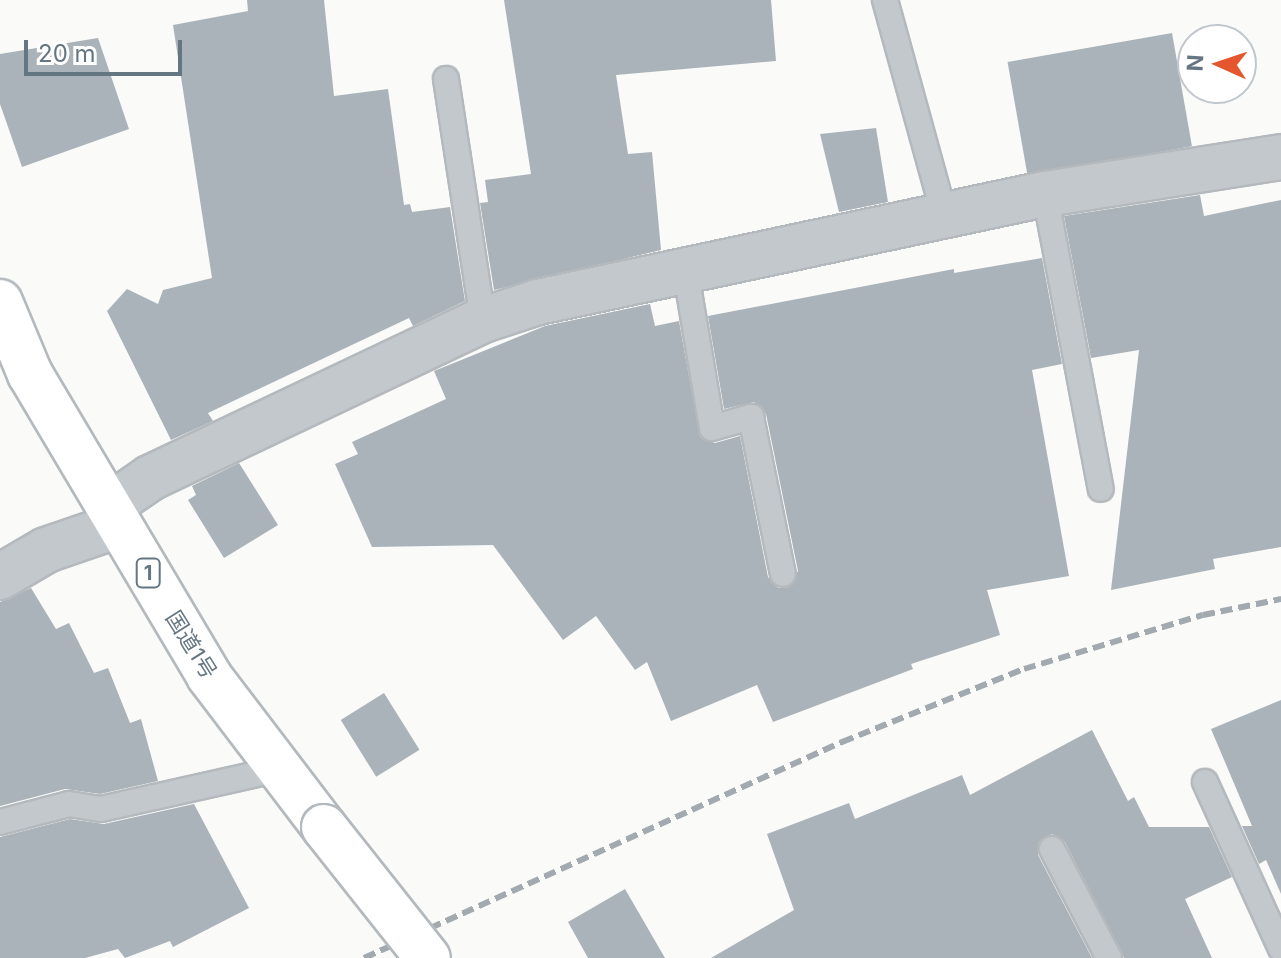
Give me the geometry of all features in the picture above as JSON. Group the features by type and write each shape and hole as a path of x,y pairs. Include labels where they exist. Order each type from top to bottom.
{"highway":[{"name":"国道1号","path":"0,302 30,374 209,676 428,958"}],"street":[{"path":"0,577 114,516 150,478 483,320 685,268 944,214 1045,194 1281,157"}],"lane":[{"path":"885,0 944,214"},
{"path":"446,79 483,320"},
{"path":"1045,194 1101,489"},
{"path":"685,268 712,428 751,417 783,574"},
{"path":"0,822 69,804 101,809 280,769"},
{"path":"1205,782 1281,949"},
{"path":"1052,849 1109,958"}],"building":[{"path":"247,0 324,0 334,96 388,89 404,205 410,204 412,212 450,207 465,301 413,326 409,318 208,413 213,421 171,440 107,311 127,289 158,304 163,290 212,278 173,25 248,11"},
{"path":"504,0 771,0 776,61 616,75 628,154 652,152 661,250 494,290 480,203 488,202 485,180 531,174"},
{"path":"1172,33 1177,61 1177,104 1185,104 1192,146 1028,175 1008,62"},
{"path":"98,38 129,129 22,167 0,104 0,54"},
{"path":"876,128 888,202 839,212 820,134"},
{"path":"1200,195 1204,216 1281,200 1281,547 1213,559 1215,569 1111,590 1139,350 1091,358 1064,216"},
{"path":"1042,258 1062,364 1032,370 1069,576 987,590 1000,635 911,664 913,669 773,722 757,685 671,721 647,662 635,670 596,616 563,640 493,545 372,547 335,464 358,454 352,442 446,399 434,371 545,326 650,304 655,326 679,321 700,437 715,443 740,436 768,577 778,588 787,588 798,571 766,414 754,402 724,409 708,316 954,269 954,273"},
{"path":"239,463 278,525 224,558 188,500 196,495 192,486"},
{"path":"31,588 56,629 69,623 94,673 108,668 130,723 141,719 158,781 100,794 65,789 0,806 0,602"},
{"path":"384,693 420,750 376,777 341,720"},
{"path":"1281,700 1281,894 1266,860 1259,864 1242,826 1252,826 1211,729"},
{"path":"1092,730 1128,801 1134,797 1149,827 1209,827 1232,877 1185,899 1212,958 1124,958 1065,842 1052,834 1039,842 1038,855 1092,958 711,958 794,910 767,834 849,803 855,819 962,775 970,795"},
{"path":"194,804 249,908 173,947 170,941 125,958 118,949 85,958 0,958 0,837 70,819 104,824"},
{"path":"625,889 665,958 588,958 568,922"}],"railway":[{"path":"364,958 842,742 1024,669 1203,615 1281,599"}]}
